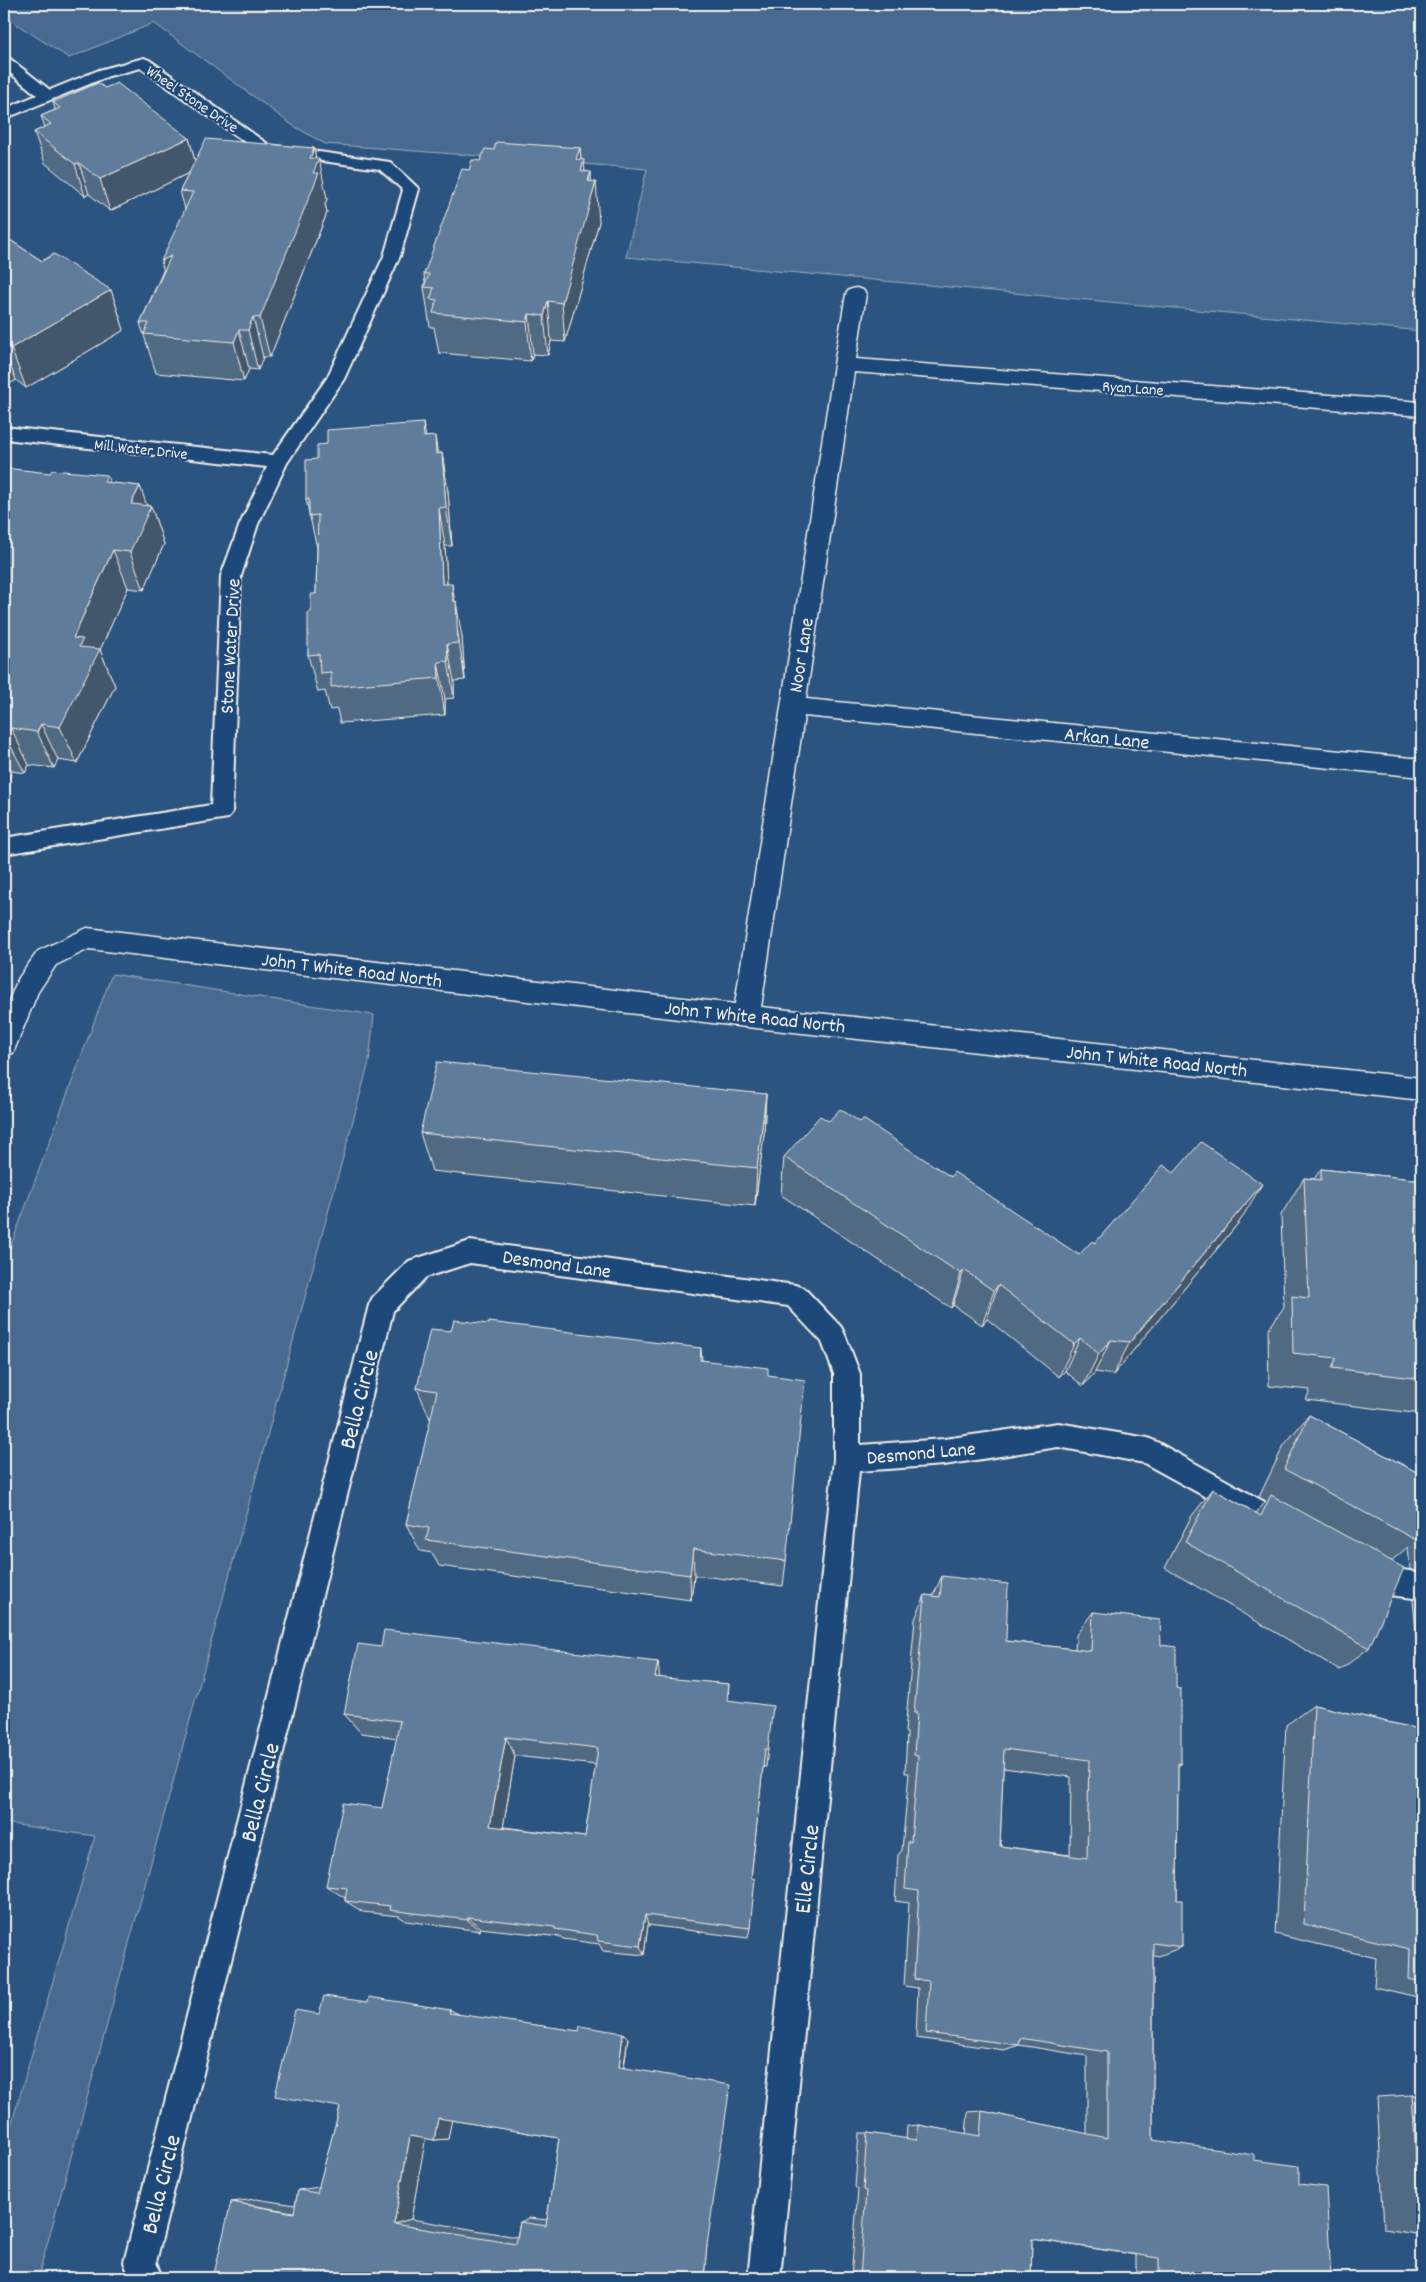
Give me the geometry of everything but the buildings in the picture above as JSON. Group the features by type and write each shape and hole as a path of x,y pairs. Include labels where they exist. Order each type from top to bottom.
{"street":[{"name":"Noor Lane","path":"746,1016 856,294"},
{"name":"Ryan Lane","path":"844,366 1422,409"},
{"name":"Arkan Lane","path":"793,706 1422,768"},
{"name":"John T White Road North","path":"4,1045 27,987 47,958 87,938 746,1016 1422,1089"}],"lane":[{"path":"4,61 48,96"},
{"name":"Wheel Stone Drive","path":"4,114 104,73 144,63 265,149 384,165"},
{"name":"Stone Water Drive","path":"4,846 221,812 231,576 249,524 278,462 336,379 392,256 411,189 384,165"},
{"name":"Mill Water Drive","path":"4,434 278,462"},
{"name":"Desmond Lane","path":"382,1305 418,1269 470,1252 795,1296 832,1335 847,1374 847,1459 944,1452 1058,1436 1067,1437 1148,1451 1303,1537"},
{"name":"Bella Circle","path":"146,2278 140,2262 382,1305"},
{"name":"Elle Circle","path":"764,2278 847,1459"},
{"path":"1346,1561 1380,1580 1422,1586"}],"shaded area":[{"path":"4,4 1422,4 1422,331 626,257 647,169 325,144 292,125 154,23 69,58 4,16"},
{"path":"112,974 374,1015 369,1062 38,2278 4,2278 4,2150 95,1836 4,1823 4,1264"}]}
